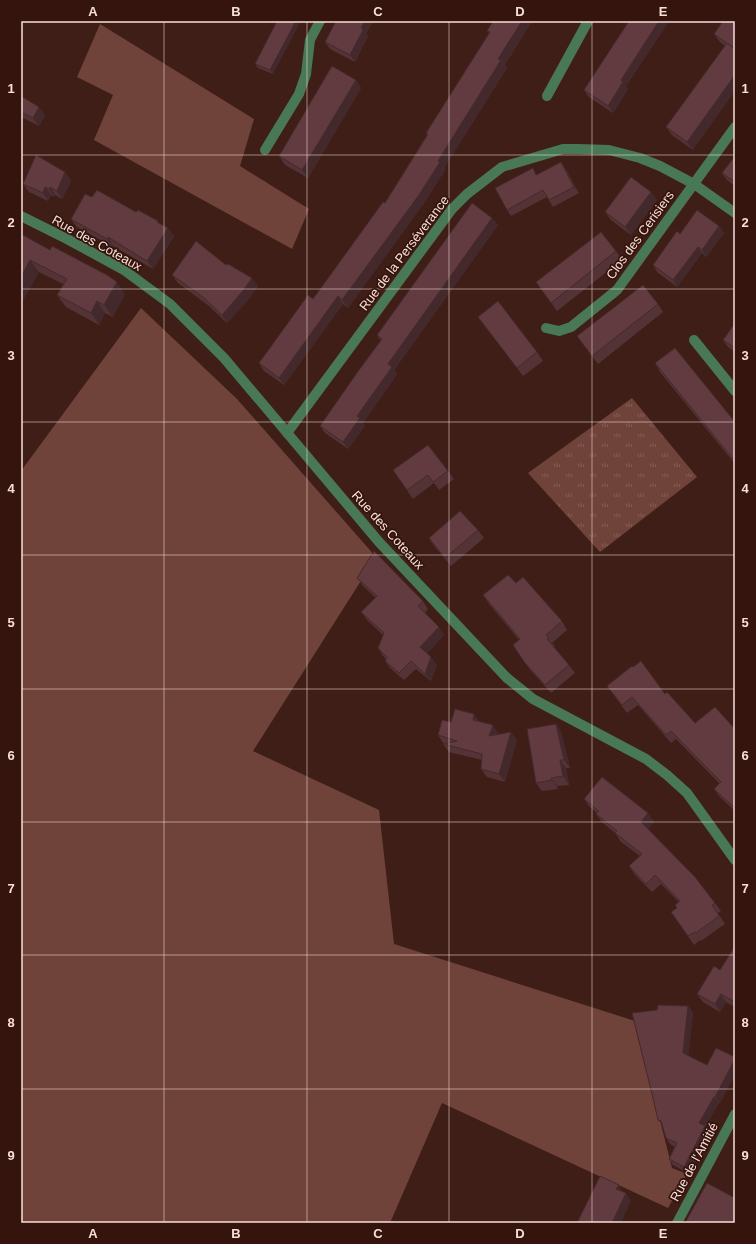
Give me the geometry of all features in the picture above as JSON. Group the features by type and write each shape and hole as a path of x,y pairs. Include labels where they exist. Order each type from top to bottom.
{"street":[{"path":"265,150 299,94 306,74 310,40 320,21"},
{"path":"547,96 588,21"},
{"name":"Clos des Cerisiers","path":"546,328 559,331 571,327 617,290 735,127"},
{"name":"Rue de la Perséverance","path":"287,433 452,209 467,194 502,167 564,149 609,150 640,158 660,166 694,184 735,213"},
{"name":"Rue des Coteaux","path":"21,216 67,238 124,270 170,304 224,358 379,542 507,678 533,699 646,759 667,775 687,793 735,860"},
{"path":"694,340 735,391"},
{"name":"Rue de l'Amitié","path":"677,1223 735,1114"}],"green space":[{"path":"100,24 254,119 240,166 309,209 292,249 94,140 113,95 77,77"},
{"path":"141,308 237,399 376,557 253,751 379,810 394,944 635,1021 672,1168 687,1174 668,1208 442,1103 390,1223 21,1223 21,471"},
{"path":"632,398 697,477 600,552 528,473"}],"building":[{"path":"277,21 296,21 270,70 255,64"},
{"path":"336,21 365,21 361,28 363,30 350,55 325,42"},
{"path":"493,21 522,21 498,59 501,60 438,161 440,162 419,195 342,300 338,296 279,378 259,363 308,295 313,299 383,202 385,203 428,134 426,133 490,32 487,31"},
{"path":"629,21 659,21 621,80 623,82 608,106 584,90"},
{"path":"723,21 735,21 735,49 714,34"},
{"path":"727,43 735,49 735,75 687,142 666,127"},
{"path":"332,66 356,80 302,170 279,156"},
{"path":"21,96 39,107 33,118 21,112"},
{"path":"36,155 65,172 57,191 50,187 49,189 45,187 43,193 23,184"},
{"path":"735,156 735,182 722,173"},
{"path":"561,162 574,187 549,200 543,190 507,210 495,188 533,168 536,175"},
{"path":"631,177 651,192 625,227 605,212"},
{"path":"97,190 136,212 138,210 168,228 147,261 108,237 107,239 71,219 85,194 92,197"},
{"path":"472,203 492,218 388,364 392,367 357,416 360,418 343,442 320,426 382,339 377,335"},
{"path":"697,210 719,226 702,250 698,247 673,280 653,265 677,231 680,234"},
{"path":"601,232 616,251 551,303 536,282"},
{"path":"21,234 50,250 52,246 107,275 117,282 104,305 97,301 91,313 57,295 67,279 30,260 21,277"},
{"path":"196,241 226,265 228,264 252,278 222,315 203,297 172,275"},
{"path":"643,285 658,304 592,356 577,336"},
{"path":"498,301 537,352 517,368 478,317"},
{"path":"735,323 735,348 723,340"},
{"path":"675,348 735,422 735,457 733,459 655,363"},
{"path":"428,445 448,471 433,482 428,475 407,490 393,470"},
{"path":"460,511 478,530 445,558 429,538"},
{"path":"374,551 423,601 418,606 439,627 420,647 431,657 425,674 411,661 399,673 385,661 387,657 378,648 384,633 361,612 377,596 357,578"},
{"path":"508,575 516,583 523,577 562,621 546,635 549,638 547,639 569,665 545,685 525,663 513,645 520,639 483,595"},
{"path":"641,661 665,694 667,692 695,723 715,707 735,729 735,808 714,789 721,782 671,731 666,735 632,697 622,705 607,686 632,666 633,667"},
{"path":"455,709 474,714 473,720 493,725 489,736 511,732 499,774 481,769 482,754 443,744 457,741 438,735 442,720 451,722"},
{"path":"556,724 564,760 560,760 563,776 536,783 527,729"},
{"path":"602,777 648,813 641,822 695,877 715,903 712,905 719,916 696,933 695,932 688,936 671,912 677,908 675,905 680,901 655,875 646,884 629,866 642,854 615,833 617,831 596,814 599,811 584,799"},
{"path":"735,946 735,1002 721,994 715,1004 697,994 714,966 720,970"},
{"path":"658,1005 688,1006 683,1053 707,1065 716,1048 735,1057 715,1097 699,1123 705,1126 684,1167 669,1159 677,1143 666,1138 661,1121 658,1120 632,1013 657,1010"},
{"path":"600,1176 619,1185 616,1189 626,1193 612,1223 577,1223"},
{"path":"707,1183 735,1198 735,1223 685,1223"}]}
